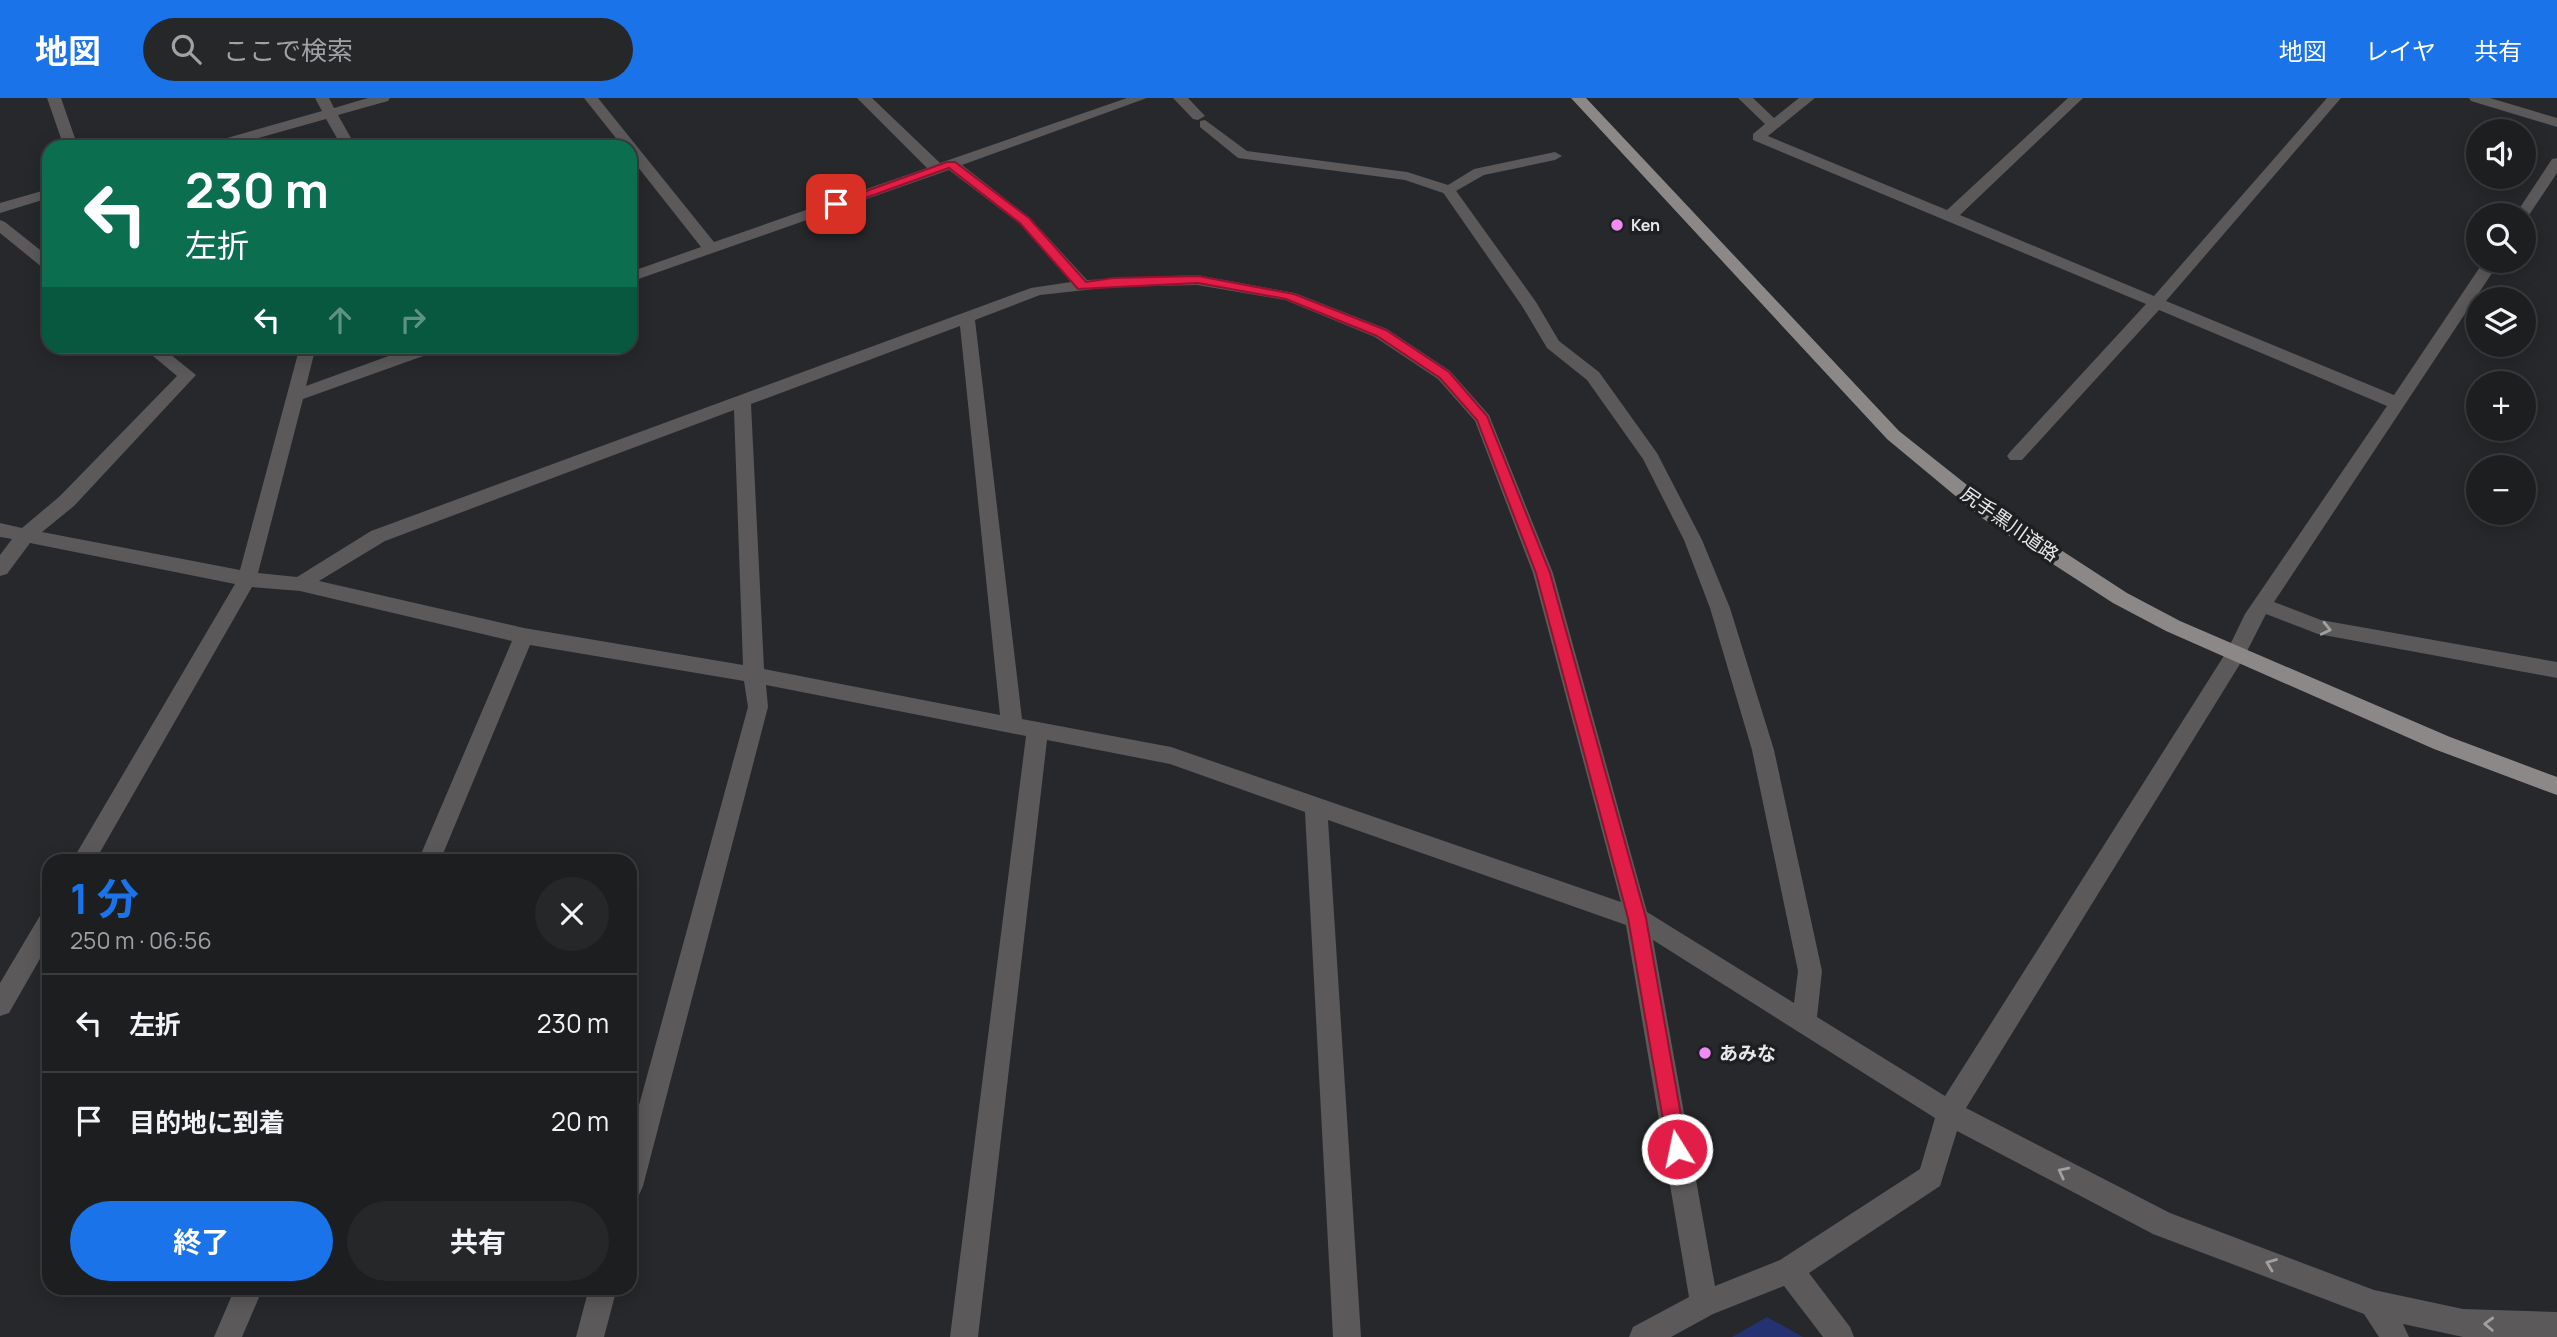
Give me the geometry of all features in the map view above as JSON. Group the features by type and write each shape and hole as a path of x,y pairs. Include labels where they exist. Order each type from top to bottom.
{"main road":[{"name":"尻手黒川道路","path":"1578,98 1892,435 1989,513 2109,591 2173,626 2442,743 2557,786"}],"street":[{"path":"54,98 69,140"},
{"path":"322,98 345,140"},
{"path":"236,140 383,98"},
{"path":"591,98 624,140"},
{"path":"864,98 944,167 1024,221 1083,286"},
{"path":"1180,98 1243,155 1408,176 1449,191 1530,306 1553,344 1594,376 1651,457 1693,540 1720,608 1763,750 1810,971 1804,1022"},
{"path":"1745,98 1774,125"},
{"path":"1808,98 1758,137 2397,403"},
{"path":"1949,217 2076,98"},
{"path":"2016,456 2156,303 2334,98"},
{"path":"2476,98 2557,123"},
{"path":"637,274 1129,100"},
{"path":"637,156 710,248"},
{"path":"1449,191 1479,172 1555,156"},
{"path":"2530,203 2557,162"},
{"path":"0,208 42,195"},
{"path":"0,225 42,259"},
{"path":"1643,1337 1704,1304 1789,1270 1931,1177 1949,1113 2236,654 2252,618 2484,273"},
{"path":"300,584 378,536 1037,291 1113,282 1198,280 1289,296 1381,333 1444,375 1483,419 1543,573 1637,918 1704,1304"},
{"path":"967,318 1012,725"},
{"path":"0,569 26,535 67,501 187,375 159,354"},
{"path":"87,854 247,579 306,354"},
{"path":"297,395 412,354"},
{"path":"637,1160 758,707 754,675 741,401"},
{"path":"0,530 247,579 300,584 524,636 754,675 1171,756 1637,918 1949,1113 2163,1223 2374,1304 2463,1322 2557,1326"},
{"path":"2262,605 2318,627 2557,670"},
{"path":"432,854 524,636"},
{"path":"964,1337 1037,731"},
{"path":"1316,806 1347,1337"},
{"path":"0,1005 42,933"},
{"path":"1789,1270 1840,1337"},
{"path":"228,1337 246,1295"},
{"path":"590,1337 601,1295"},
{"path":"2374,1304 2395,1337"}],"shaded area":[{"path":"1767,1317 1803,1337 1732,1337"}],"place":[{"name":"Ken","path":"1617,225"},
{"name":"あみな","path":"1705,1053"}],"route":[{"path":"836,204 951,164 1024,221 1083,286 1113,282 1198,280 1289,296 1381,333 1444,375 1483,419 1543,573 1637,918 1677,1149"}]}
